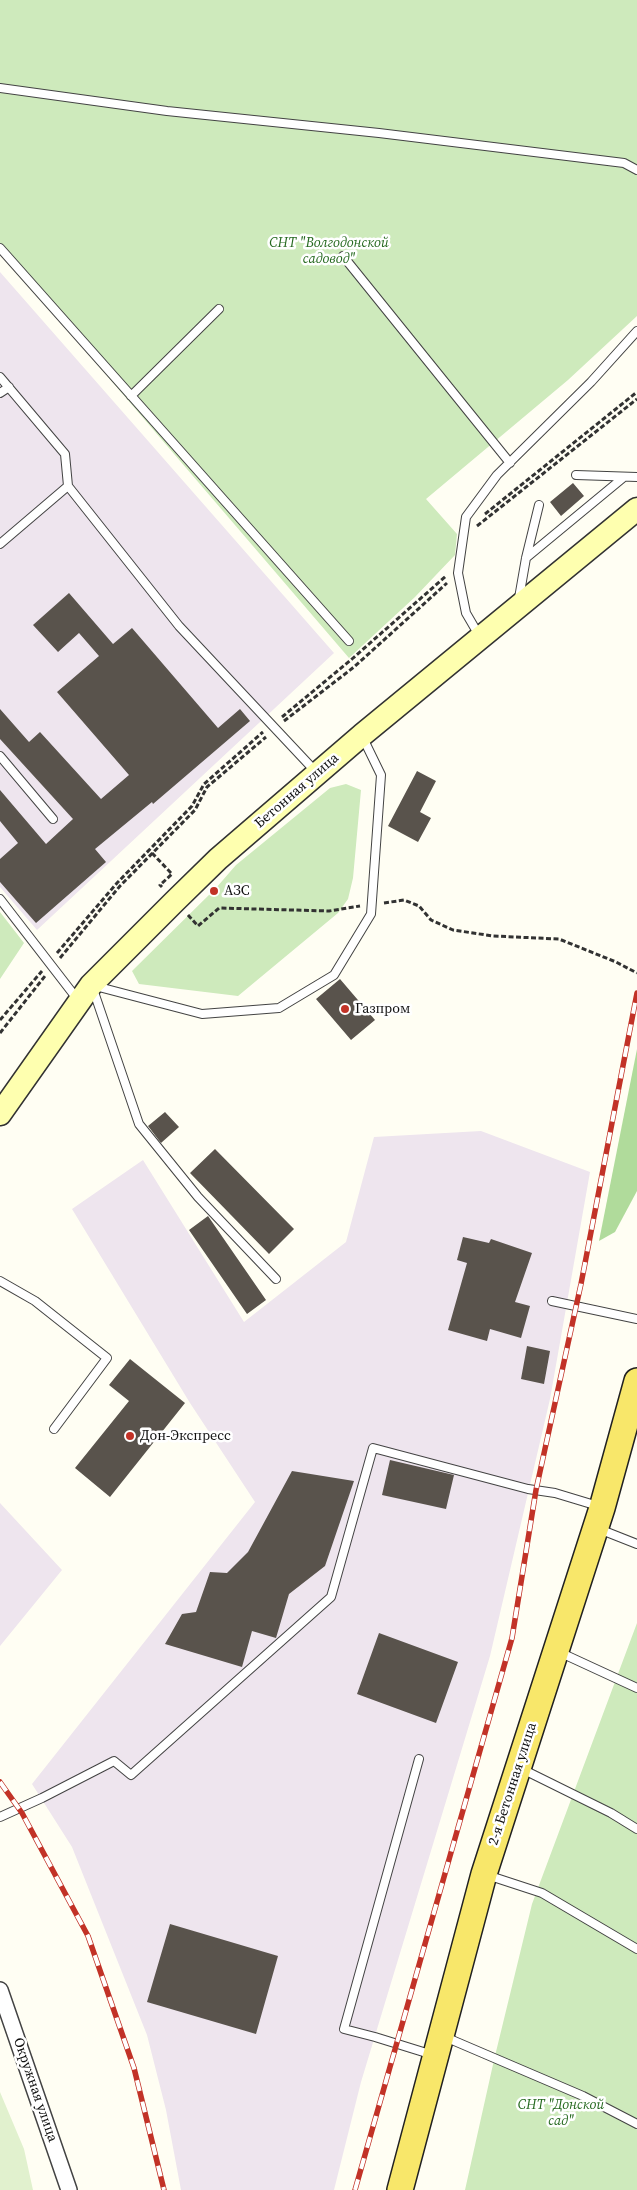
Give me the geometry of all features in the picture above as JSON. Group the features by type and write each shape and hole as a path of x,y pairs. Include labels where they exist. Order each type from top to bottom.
{"main road":[{"name":"Бетонная улица","path":"0,1114 85,993 174,901 218,859 362,735 637,510"},
{"name":"2-я Бетонная улица","path":"400,2190 484,1874 599,1518 637,1381"}],"street":[{"name":"Окружная улица","path":"0,1990 8,2020 70,2190"}],"lane":[{"path":"0,88 167,112 379,133 624,163 637,170"},
{"path":"0,248 348,641"},
{"path":"343,256 510,462"},
{"path":"131,396 219,308"},
{"path":"480,638 466,613 458,573 466,517 497,475 592,382 637,331"},
{"path":"0,376 65,454 68,486 179,626 318,773"},
{"path":"0,394 9,387"},
{"path":"576,475 637,477"},
{"path":"526,558 624,477"},
{"path":"0,544 68,486"},
{"path":"518,608 526,558 539,505"},
{"path":"85,993 202,1014 279,1008 334,974 371,914 381,775 362,735"},
{"path":"0,756 53,819"},
{"path":"0,899 51,965 85,993 139,1124 198,1197 276,1279"},
{"path":"0,1292 3,1282 35,1301 107,1358 54,1429"},
{"path":"552,1301 637,1319"},
{"path":"0,1817 114,1761 131,1775 331,1597 373,1448 528,1489 555,1492 599,1518 637,1544"},
{"path":"557,1651 637,1688"},
{"path":"419,1759 344,2029 439,2046 583,2096 637,2124"},
{"path":"519,1767 611,1813 637,1829"},
{"path":"484,1874 542,1893 637,1949"}],"path":[{"path":"0,1020 120,886 195,810 207,787 454,569 472,524 637,392"},
{"path":"474,534 476,526 637,399"},
{"path":"0,1033 51,965 117,883 192,806 204,784 275,726 354,667 458,573"},
{"path":"152,853 172,874 160,885 198,926 219,908 329,910 367,905"},
{"path":"376,904 404,900 419,906 431,920 453,930 493,936 559,939 616,962 637,973"}],"shaded area":[{"path":"0,272 334,653 37,930 0,887"},
{"path":"481,1131 590,1172 550,1399 490,1656 361,2082 334,2190 181,2190 166,2110 147,2035 72,1847 32,1784 255,1502 190,1403 72,1209 143,1160 244,1322 346,1242 374,1137"},
{"path":"0,1503 62,1570 0,1646"}],"green space":[{"name":"СНТ \"Волгодонской садовод\"","path":"0,0 637,0 637,316 568,380 426,499 457,534 455,555 415,597 349,658 0,251"},
{"path":"346,784 361,790 353,878 348,899 338,913 238,996 139,984 132,971 216,888 236,865 330,788"},
{"path":"0,912 24,943 0,979"},
{"path":"637,1049 637,1191 615,1232 599,1241"},
{"name":"СНТ \"Донской сад\"","path":"637,1623 637,2190 465,2190 532,1904"},
{"path":"0,2092 24,2149 33,2190 0,2190"}],"building":[{"path":"573,483 584,496 561,516 550,502"},
{"path":"69,593 113,644 132,628 218,728 240,709 250,721 153,804 152,802 95,849 106,862 36,923 0,882 0,859 18,843 0,821 0,790 46,844 73,819 0,739 0,709 29,742 40,732 101,799 129,775 57,692 99,656 79,633 58,652 33,625"},
{"path":"417,771 436,781 420,812 431,818 418,842 388,826"},
{"name":"Газпром","path":"340,979 375,1020 351,1040 316,999"},
{"path":"165,1112 179,1127 161,1143 148,1126"},
{"path":"215,1149 294,1229 269,1254 190,1173"},
{"path":"208,1216 266,1300 247,1314 189,1230"},
{"path":"463,1237 489,1243 491,1239 532,1253 515,1302 530,1306 521,1338 490,1329 487,1341 448,1330 467,1263 457,1260"},
{"path":"527,1346 550,1351 544,1384 521,1379"},
{"name":"Дон-Экспресс","path":"130,1359 185,1403 110,1497 75,1468 129,1401 109,1385"},
{"path":"390,1460 454,1475 446,1509 382,1495"},
{"path":"292,1471 354,1481 325,1566 289,1594 276,1638 252,1631 242,1667 165,1644 182,1614 196,1612 210,1572 227,1573 248,1552"},
{"path":"379,1633 458,1662 436,1723 357,1694"},
{"path":"170,1924 278,1956 256,2034 147,2002"}],"railway":[{"path":"355,2190 512,1638 536,1490 581,1284 637,993"},
{"path":"0,1782 22,1813 88,1936 134,2068 164,2190"}],"place":[{"name":"АЗС","path":"214,891"},
{"name":"Газпром","path":"345,1009"},
{"name":"Дон-Экспресс","path":"130,1436"}]}
